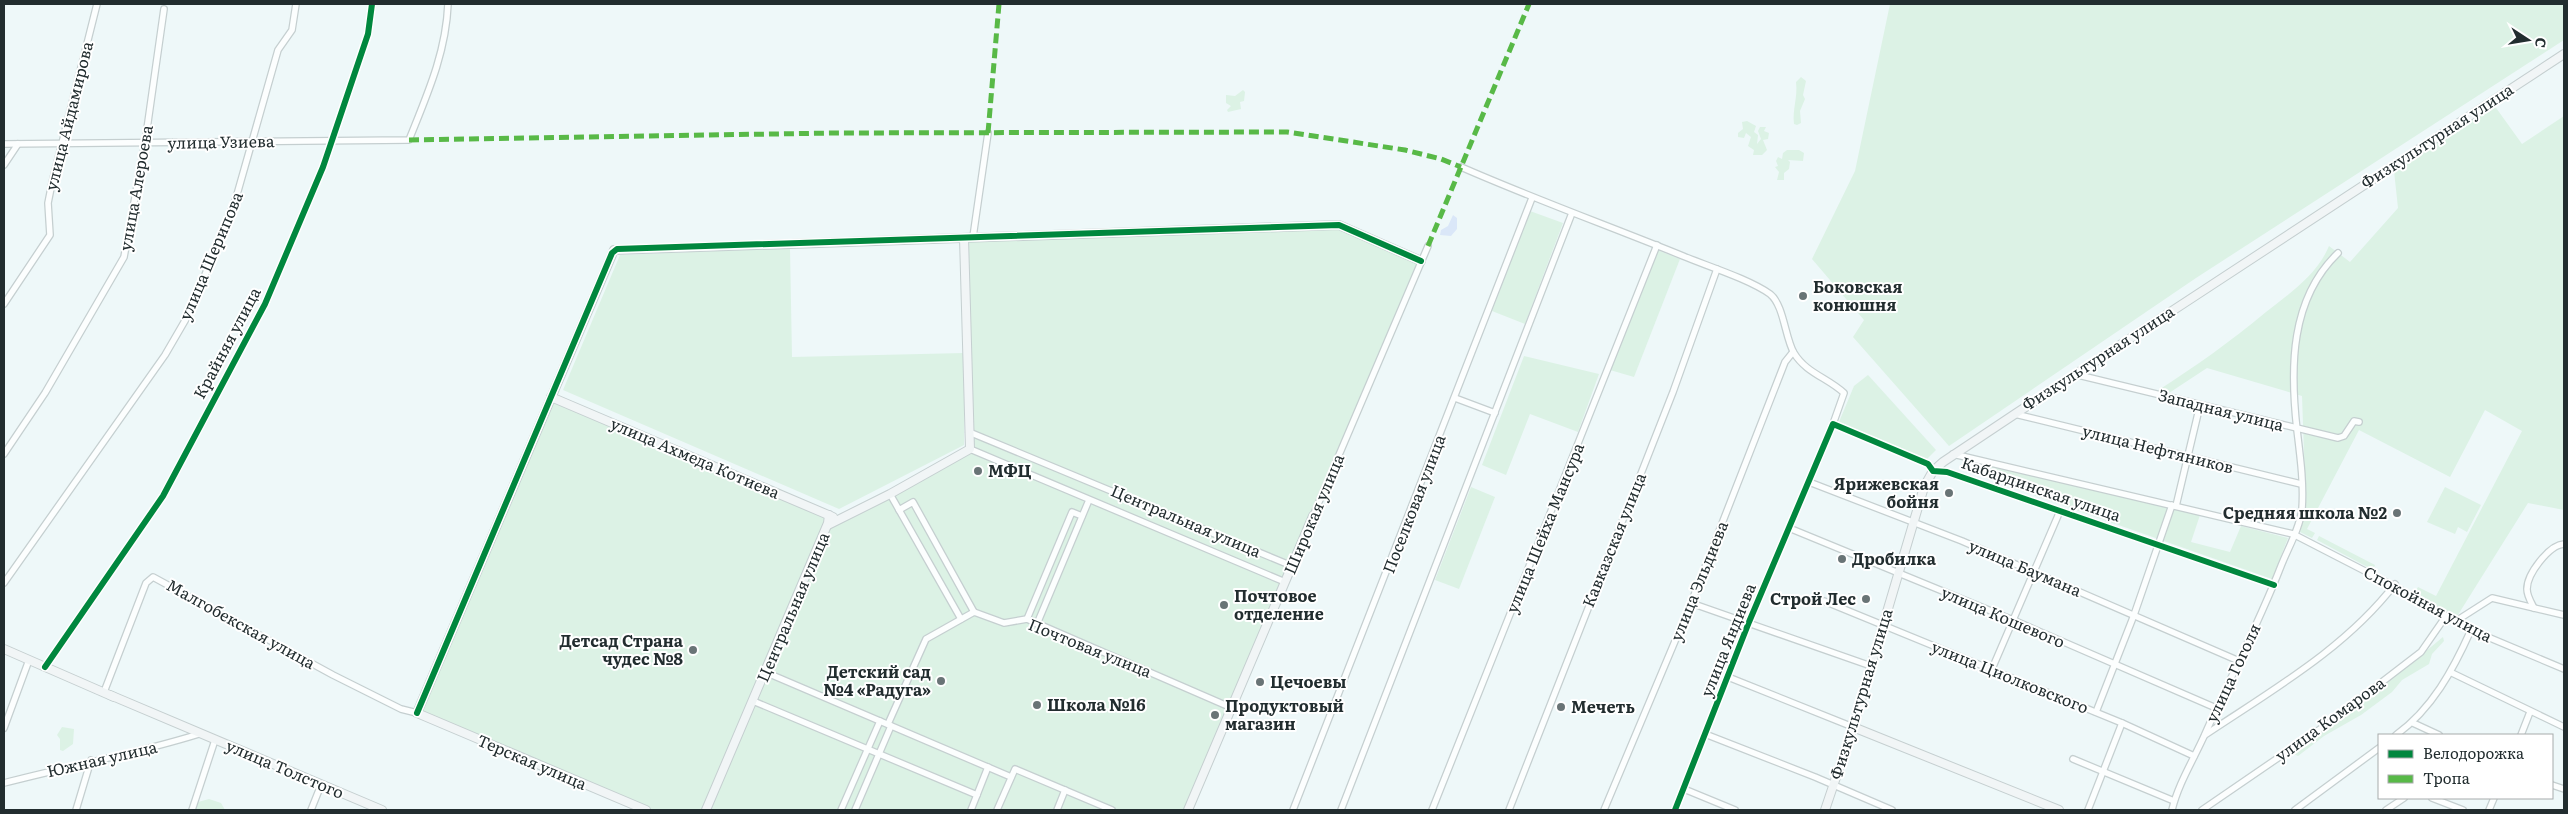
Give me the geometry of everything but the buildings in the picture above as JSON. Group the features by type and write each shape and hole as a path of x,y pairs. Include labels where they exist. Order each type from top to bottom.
{"street":[{"name":"улица Айдамирова","path":"4,304 50,235 48,202 97,4"},
{"name":"улица Шерипова","path":"4,583 164,355 190,312 236,198 278,50 292,30 296,4"},
{"name":"Крайняя улица","path":"45,667 163,496 265,304 295,236 331,141 368,34 372,4"},
{"name":"улица Узиева","path":"4,144 409,140 436,74 447,32 448,4"},
{"name":"улица Алероева","path":"4,454 45,393 124,257 145,143 164,9"},
{"name":"Физкультурная улица","path":"1825,810 1853,726 1912,522 1924,487 1933,471 1953,454 2074,374 2564,54"},
{"path":"973,237 988,133"},
{"path":"4,165 18,144"},
{"path":"1461,167 1532,198 1657,245 1761,289 1773,297 1793,352 1811,372 1844,393 1809,482"},
{"name":"Поселковая улица","path":"1294,810 1532,198"},
{"path":"1341,810 1572,213"},
{"path":"417,713 612,253 617,249 1339,225 1421,261"},
{"path":"964,238 970,449"},
{"name":"улица Шейха Мансура","path":"1432,810 1657,245"},
{"name":"Широкая улица","path":"1188,810 1428,246"},
{"name":"улица Гоголя","path":"2172,810 2174,801 2194,756 2274,585 2302,509 2294,380 2298,326 2314,282 2325,265 2338,253"},
{"name":"Кавказская улица","path":"1510,810 1673,392 1717,270"},
{"name":"улица Эльдиева","path":"1604,810 1691,603 1782,370 1793,352"},
{"name":"Западная улица","path":"2074,374 2340,438 2354,421 2359,422"},
{"name":"улица Ахмеда Котиева","path":"551,397 839,520"},
{"path":"1455,398 1494,413"},
{"path":"2096,712 2174,506 2200,405"},
{"name":"улица Нефтяников","path":"2014,414 2301,484"},
{"name":"Кабардинская улица","path":"1833,424 1928,464 1933,471 1947,472 2274,585"},
{"name":"Центральная улица","path":"969,432 1292,566"},
{"name":"Центральная улица","path":"706,810 828,525 890,494 970,449 1285,582"},
{"name":"Спокойная улица","path":"1953,454 2294,534 2395,584 2471,630 2564,669"},
{"name":"улица Баумана","path":"1809,482 1912,522 2134,614 2239,661"},
{"name":"улица Яндиева","path":"1676,810 1749,622 1809,482"},
{"path":"890,494 961,619"},
{"path":"1037,624 1089,500"},
{"path":"855,810 926,639 974,612 913,502 899,510"},
{"path":"1992,669 2060,511"},
{"path":"1027,619 1072,512 1082,516"},
{"path":"828,525 829,515"},
{"name":"улица Кошевого","path":"1790,528 2013,620 2216,708"},
{"path":"2534,608 2527,590 2531,574 2546,556 2560,544 2564,544"},
{"name":"Малгобекская улица","path":"107,694 146,583 153,577 333,675 401,709 417,713"},
{"path":"2205,735 2308,667 2364,618 2395,584"},
{"path":"2456,621 2492,598 2564,615"},
{"name":"улица Циолковского","path":"1824,601 2096,712 2194,756"},
{"path":"1691,603 1871,666"},
{"name":"Почтовая улица","path":"974,612 1004,623 1027,619 1232,708"},
{"name":"улица Комарова","path":"2202,810 2326,725 2421,652 2446,616"},
{"path":"2397,734 2413,723 2452,673 2471,630"},
{"path":"4,649 215,740"},
{"path":"4,728 29,660"},
{"path":"765,672 1011,777"},
{"path":"2452,673 2564,727"},
{"path":"1728,677 2059,810"},
{"path":"107,694 215,740"},
{"path":"753,701 977,795"},
{"path":"2520,734 2530,712"},
{"name":"Терская улица","path":"417,713 646,810"},
{"path":"841,810 880,721"},
{"path":"2088,810 2122,723"},
{"path":"2413,723 2437,734"},
{"name":"Южная улица","path":"4,783 91,760 146,750 199,734"},
{"path":"1704,734 1892,810"},
{"path":"192,810 215,740"},
{"name":"улица Толстого","path":"215,740 382,810"},
{"path":"2294,810 2378,749"},
{"path":"2073,759 2174,801"},
{"path":"76,810 91,760"},
{"path":"971,810 988,767"},
{"path":"998,810 1015,769 1112,810"},
{"path":"311,810 321,785"},
{"path":"1684,789 1735,810"},
{"path":"1057,810 1065,790"},
{"path":"2386,810 2402,799"},
{"path":"2435,799 2463,810"}],"green space":[{"path":"1890,4 2564,4 2564,40 2196,278 1949,446 1853,337 1864,320 1812,259 1855,171"},
{"path":"1801,77 1806,81 1803,95 1805,99 1800,111 1801,123 1797,125 1794,124 1796,82"},
{"path":"1243,90 1245,92 1244,101 1240,102 1241,109 1228,112 1227,110 1231,106 1226,103 1226,95 1235,96"},
{"path":"2494,105 2522,144 2564,116 2564,510 2528,503 2456,618 2415,592 2418,587 2436,596 2522,431 2485,410 2450,477 2359,430 2307,529 2315,533 2312,538 2300,532 2306,510 2302,396 2207,368 2169,393 2157,391 2226,344 2293,290 2310,275 2329,246 2350,262 2398,208 2394,171"},
{"path":"1747,121 1756,126 1754,132 1758,135 1757,144 1761,139 1758,131 1760,127 1766,127 1764,131 1769,133 1768,139 1763,140 1767,150 1762,155 1753,155 1754,150 1748,146 1751,137 1746,133 1744,138 1738,137 1738,133 1743,129 1742,122"},
{"path":"1787,150 1799,150 1804,153 1803,161 1788,160 1790,162 1789,169 1784,173 1784,180 1777,180 1779,172 1775,167 1778,166 1776,161 1778,157 1782,159 1783,153"},
{"path":"1530,211 1563,223 1525,324 1492,311"},
{"path":"1339,225 1421,261 1188,810 646,810 417,713 551,397 839,519 970,449 964,238"},
{"path":"790,248 792,357 964,353 964,445 839,509 563,390 620,255"},
{"path":"1657,250 1680,259 1634,377 1610,370"},
{"path":"1524,356 1599,374 1578,432 1530,414 1506,475 1482,465"},
{"path":"1868,375 1936,450 1927,459 1839,422 1854,386"},
{"path":"1991,465 2200,515 2191,542 2230,552 2241,526 2288,538 2272,579 1988,479"},
{"path":"1471,487 1495,497 1459,589 1435,580"},
{"path":"2445,487 2481,505 2467,532 2458,527 2455,534 2427,522"},
{"path":"2319,536 2375,565 2373,570 2317,540"},
{"path":"2443,637 2444,641 2432,654 2429,664 2402,680 2392,692 2361,715 2324,736 2298,756 2294,754 2299,747 2408,666"},
{"path":"62,727 74,729 73,744 63,751 60,750 60,739 57,735"},
{"path":"209,799 221,803 225,810 189,810 198,802"}],"water":[{"path":"1453,215 1457,218 1457,229 1451,236 1440,235 1441,230 1448,226"}],"marked path":[{"path":"988,133 999,4"},
{"path":"1428,246 1529,4"},
{"path":"409,140 832,133 1287,132 1405,150 1441,159 1461,167"}],"cycle path":[{"path":"45,667 163,496 265,304 323,167 368,34 372,4"},
{"path":"417,713 612,253 617,249 1339,225 1421,261"},
{"path":"1675,810 1749,622 1833,424 1928,464 1933,471 1947,472 2274,585"}],"place":[{"name":"Боковская конюшня","path":"1803,296"},
{"name":"МФЦ","path":"978,471"},
{"name":"Ярижевская бойня","path":"1949,493"},
{"name":"Средняя школа №2","path":"2397,513"},
{"name":"Дробилка","path":"1842,559"},
{"name":"Строй Лес","path":"1866,599"},
{"name":"Почтовое отделение","path":"1224,605"},
{"name":"Детсад Страна чудес №8","path":"693,650"},
{"name":"Детский сад №4 «Радуга»","path":"941,681"},
{"name":"Цечоевы","path":"1260,682"},
{"name":"Школа №16","path":"1037,705"},
{"name":"Мечеть","path":"1561,707"},
{"name":"Продуктовый магазин","path":"1215,715"}]}
